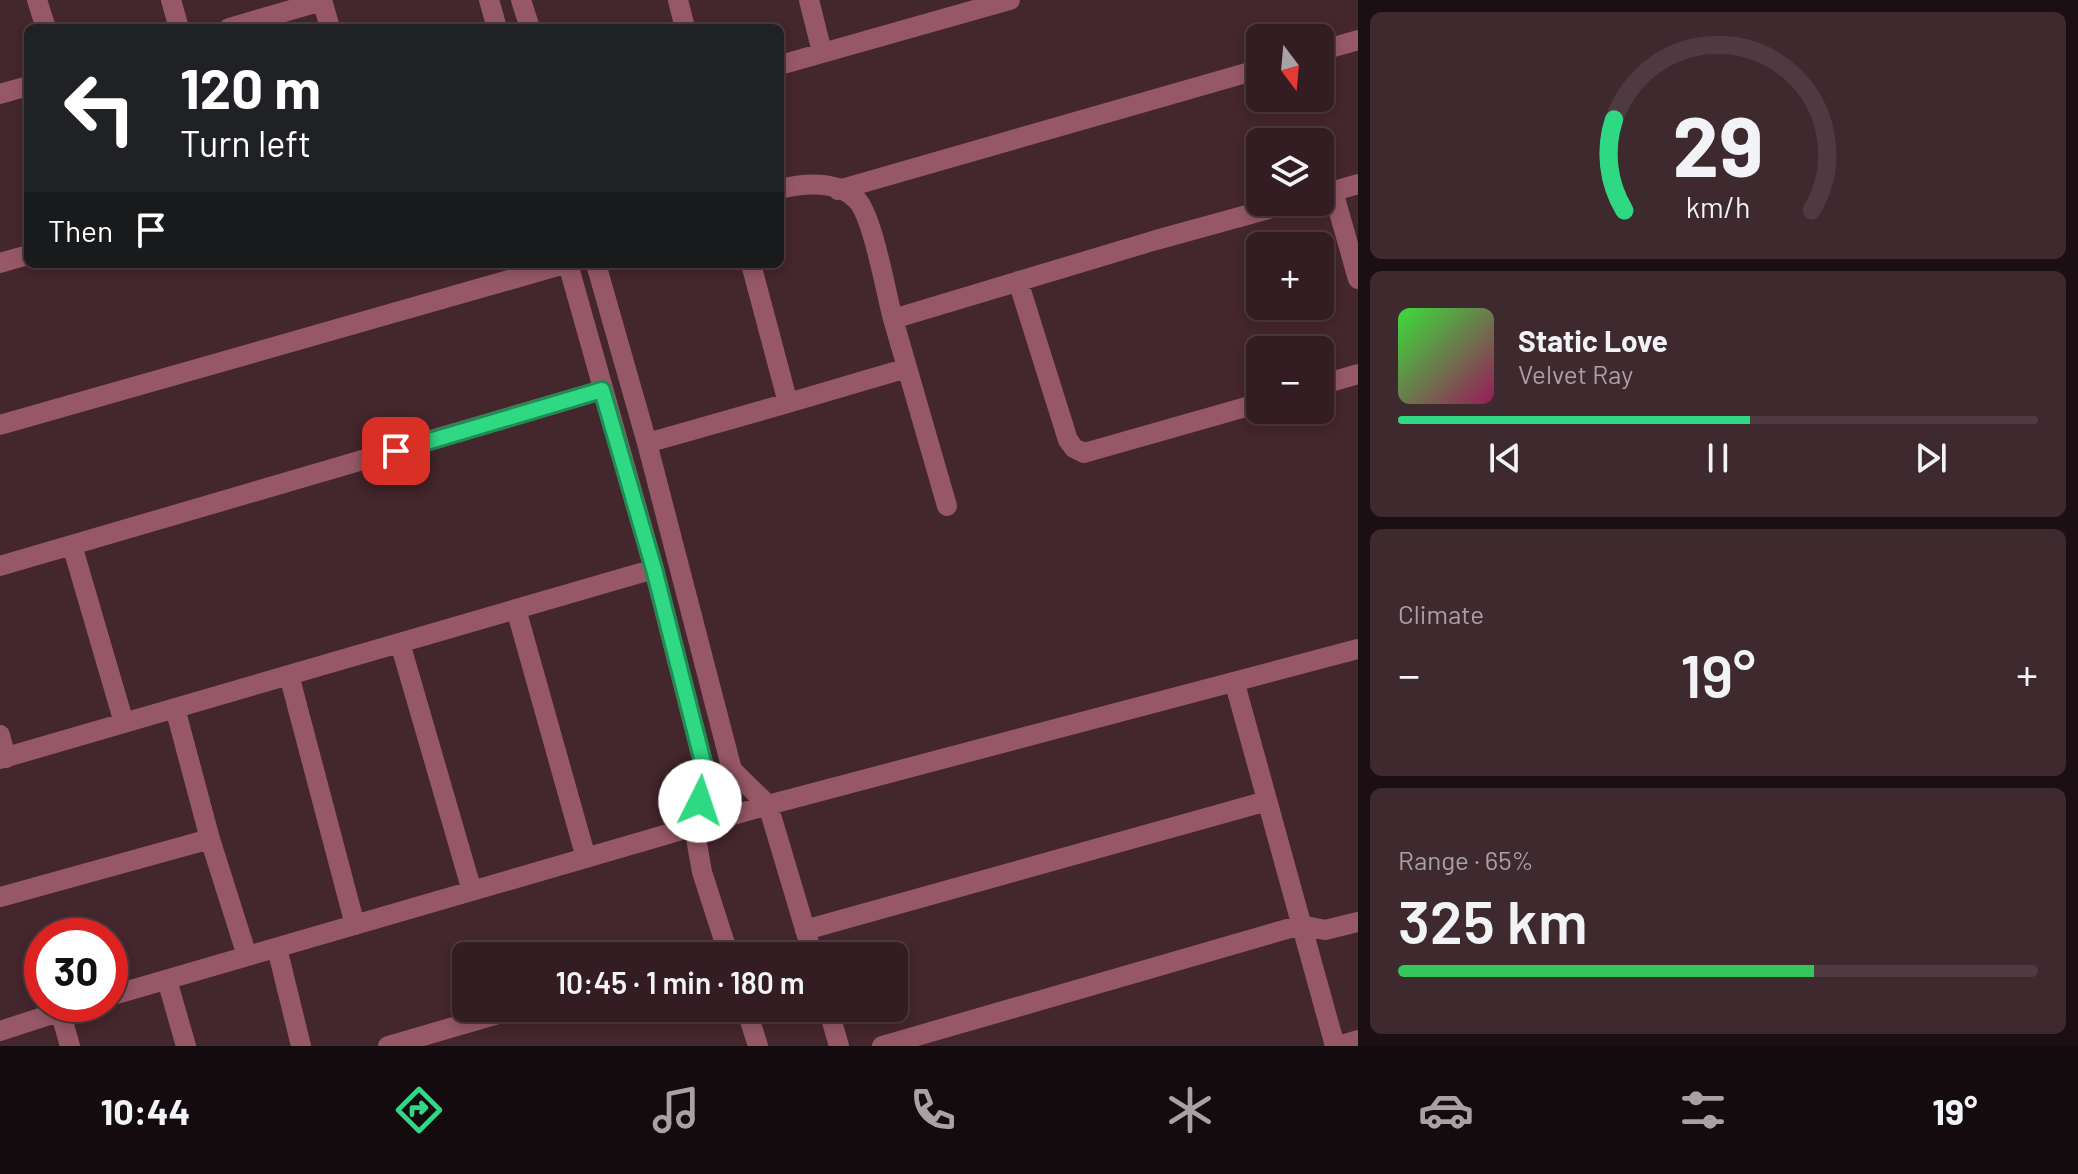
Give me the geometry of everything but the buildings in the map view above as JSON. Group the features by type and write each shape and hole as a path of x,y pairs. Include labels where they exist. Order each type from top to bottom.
{"street":[{"path":"37,0 45,24"},
{"path":"171,0 178,24"},
{"path":"489,0 496,24"},
{"path":"521,0 529,24"},
{"path":"678,0 684,24"},
{"path":"809,0 822,52"},
{"path":"784,64 952,8 1010,0"},
{"path":"243,24 322,1 329,24"},
{"path":"1334,47 1358,40"},
{"path":"838,190 1246,73"},
{"path":"0,94 24,87"},
{"path":"784,188 820,184 838,190 857,199 867,218 947,506"},
{"path":"1334,191 1358,184"},
{"path":"1334,214 1358,279"},
{"path":"893,319 1246,216"},
{"path":"0,263 24,256"},
{"path":"0,425 553,268"},
{"path":"568,268 654,569 706,774 694,827 702,872 725,942"},
{"path":"597,268 647,443 732,770 768,805 809,942"},
{"path":"752,268 788,403"},
{"path":"1018,281 1068,440 1074,448 1084,453 1246,407"},
{"path":"647,443 907,368"},
{"path":"1334,381 1358,374"},
{"path":"0,566 602,390"},
{"path":"72,545 124,723"},
{"path":"0,735 3,758 654,569"},
{"path":"516,609 586,858"},
{"path":"400,643 472,891"},
{"path":"128,991 768,805 1358,649"},
{"path":"289,675 355,925"},
{"path":"1235,684 1336,1046 1358,1040"},
{"path":"175,708 210,839 247,956"},
{"path":"805,930 1267,801"},
{"path":"0,897 210,839"},
{"path":"882,1046 1301,925 1325,930 1358,922"},
{"path":"277,948 301,1046"},
{"path":"167,980 186,1046"},
{"path":"0,1031 27,1022"},
{"path":"63,1022 70,1046"},
{"path":"388,1046 471,1022"},
{"path":"750,1022 758,1046"},
{"path":"832,1022 839,1046"}],"route":[{"path":"396,451 602,390 654,569 706,774 700,801"}]}
